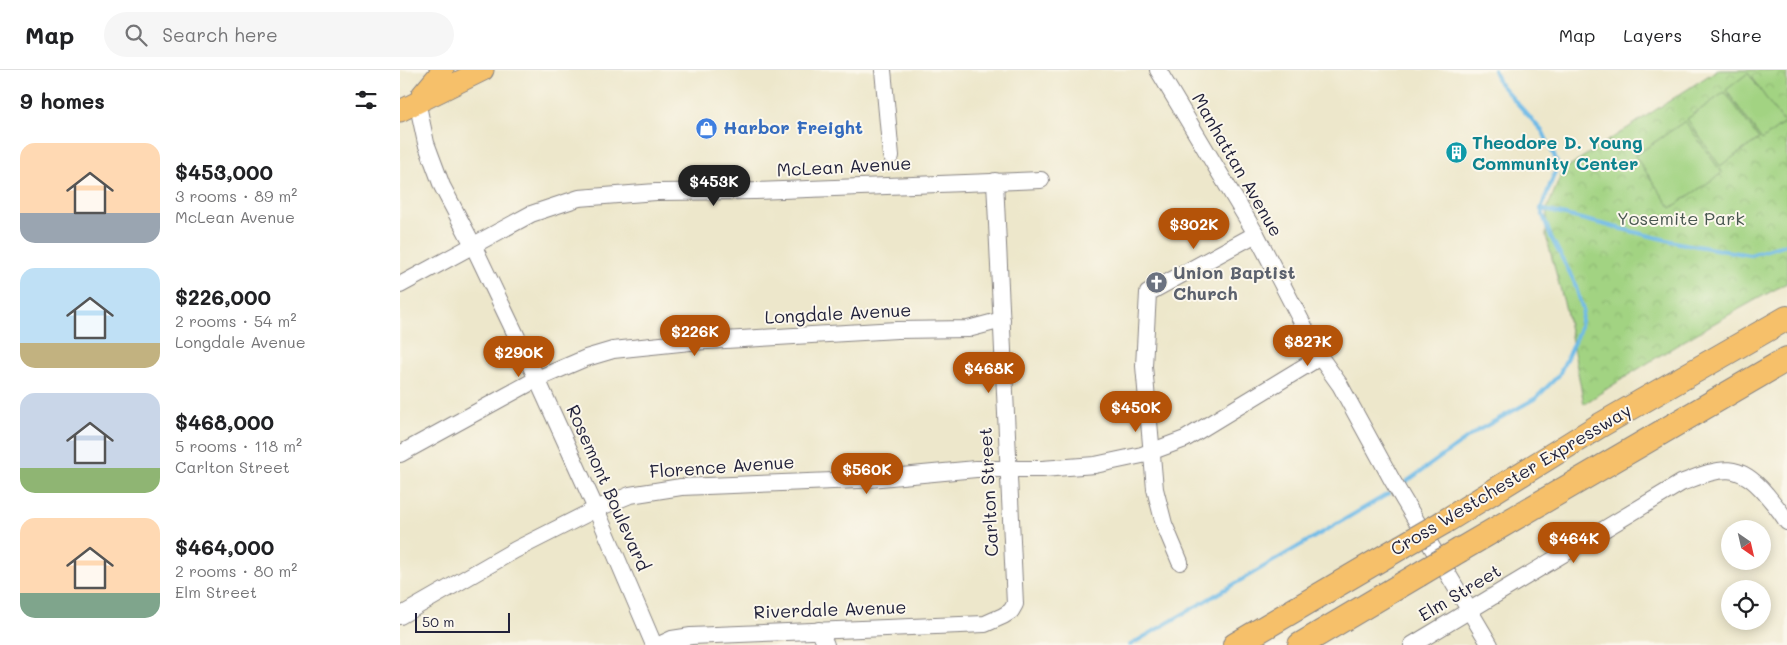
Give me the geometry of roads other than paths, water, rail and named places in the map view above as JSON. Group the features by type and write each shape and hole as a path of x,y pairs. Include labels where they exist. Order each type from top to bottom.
{"highway":[{"name":"Cross Westchester Expressway","path":"1235,645 1444,522 1599,426 1787,318"},
{"name":"Cross Westchester Expressway","path":"1300,645 1787,359"}],"main road":[{"path":"409,106 443,70"},
{"path":"409,106 482,70"}],"street":[{"path":"883,70 891,156"},
{"name":"Manhattan Avenue","path":"1158,70 1256,234 1320,357 1340,385 1392,480 1490,645"},
{"name":"Rosemont Boulevard","path":"409,106 426,143 442,186 473,245 537,379 596,509 654,645"},
{"name":"McLean Avenue","path":"400,285 531,214 578,198 656,192 755,191 1041,180"},
{"name":"Carlton Street","path":"995,181 1014,604 1011,611 1003,616"},
{"path":"1180,562 1164,524 1155,489 1144,366 1148,294 1256,234"},
{"name":"Longdale Avenue","path":"400,454 537,379 586,358 613,350 709,341 897,330 968,329 1002,320"},
{"name":"Florence Avenue","path":"400,616 515,550 596,509 630,495 681,487 858,480 976,469 1094,465 1142,455 1185,439 1320,357"},
{"name":"Elm Street","path":"1412,645 1681,482 1714,471 1730,469 1753,479 1785,518"},
{"name":"Riverdale Avenue","path":"659,645 672,639 691,636 822,638 985,624 1003,616"}],"waterway":[{"path":"1406,482 1477,431 1536,398 1559,375 1579,331 1583,310 1574,281 1550,235 1541,209 1558,164 1543,132 1499,83 1494,70"},
{"path":"1541,209 1679,243 1750,255 1787,244"},
{"path":"1130,645 1388,494"}],"place":[{"name":"Harbor Freight","path":"707,128"},
{"name":"Theodore D. Young Community Center","path":"1456,153"},
{"name":"Union Baptist Church","path":"1157,283"}],"park label":[{"name":"Yosemite Park","path":"1681,219"}]}
